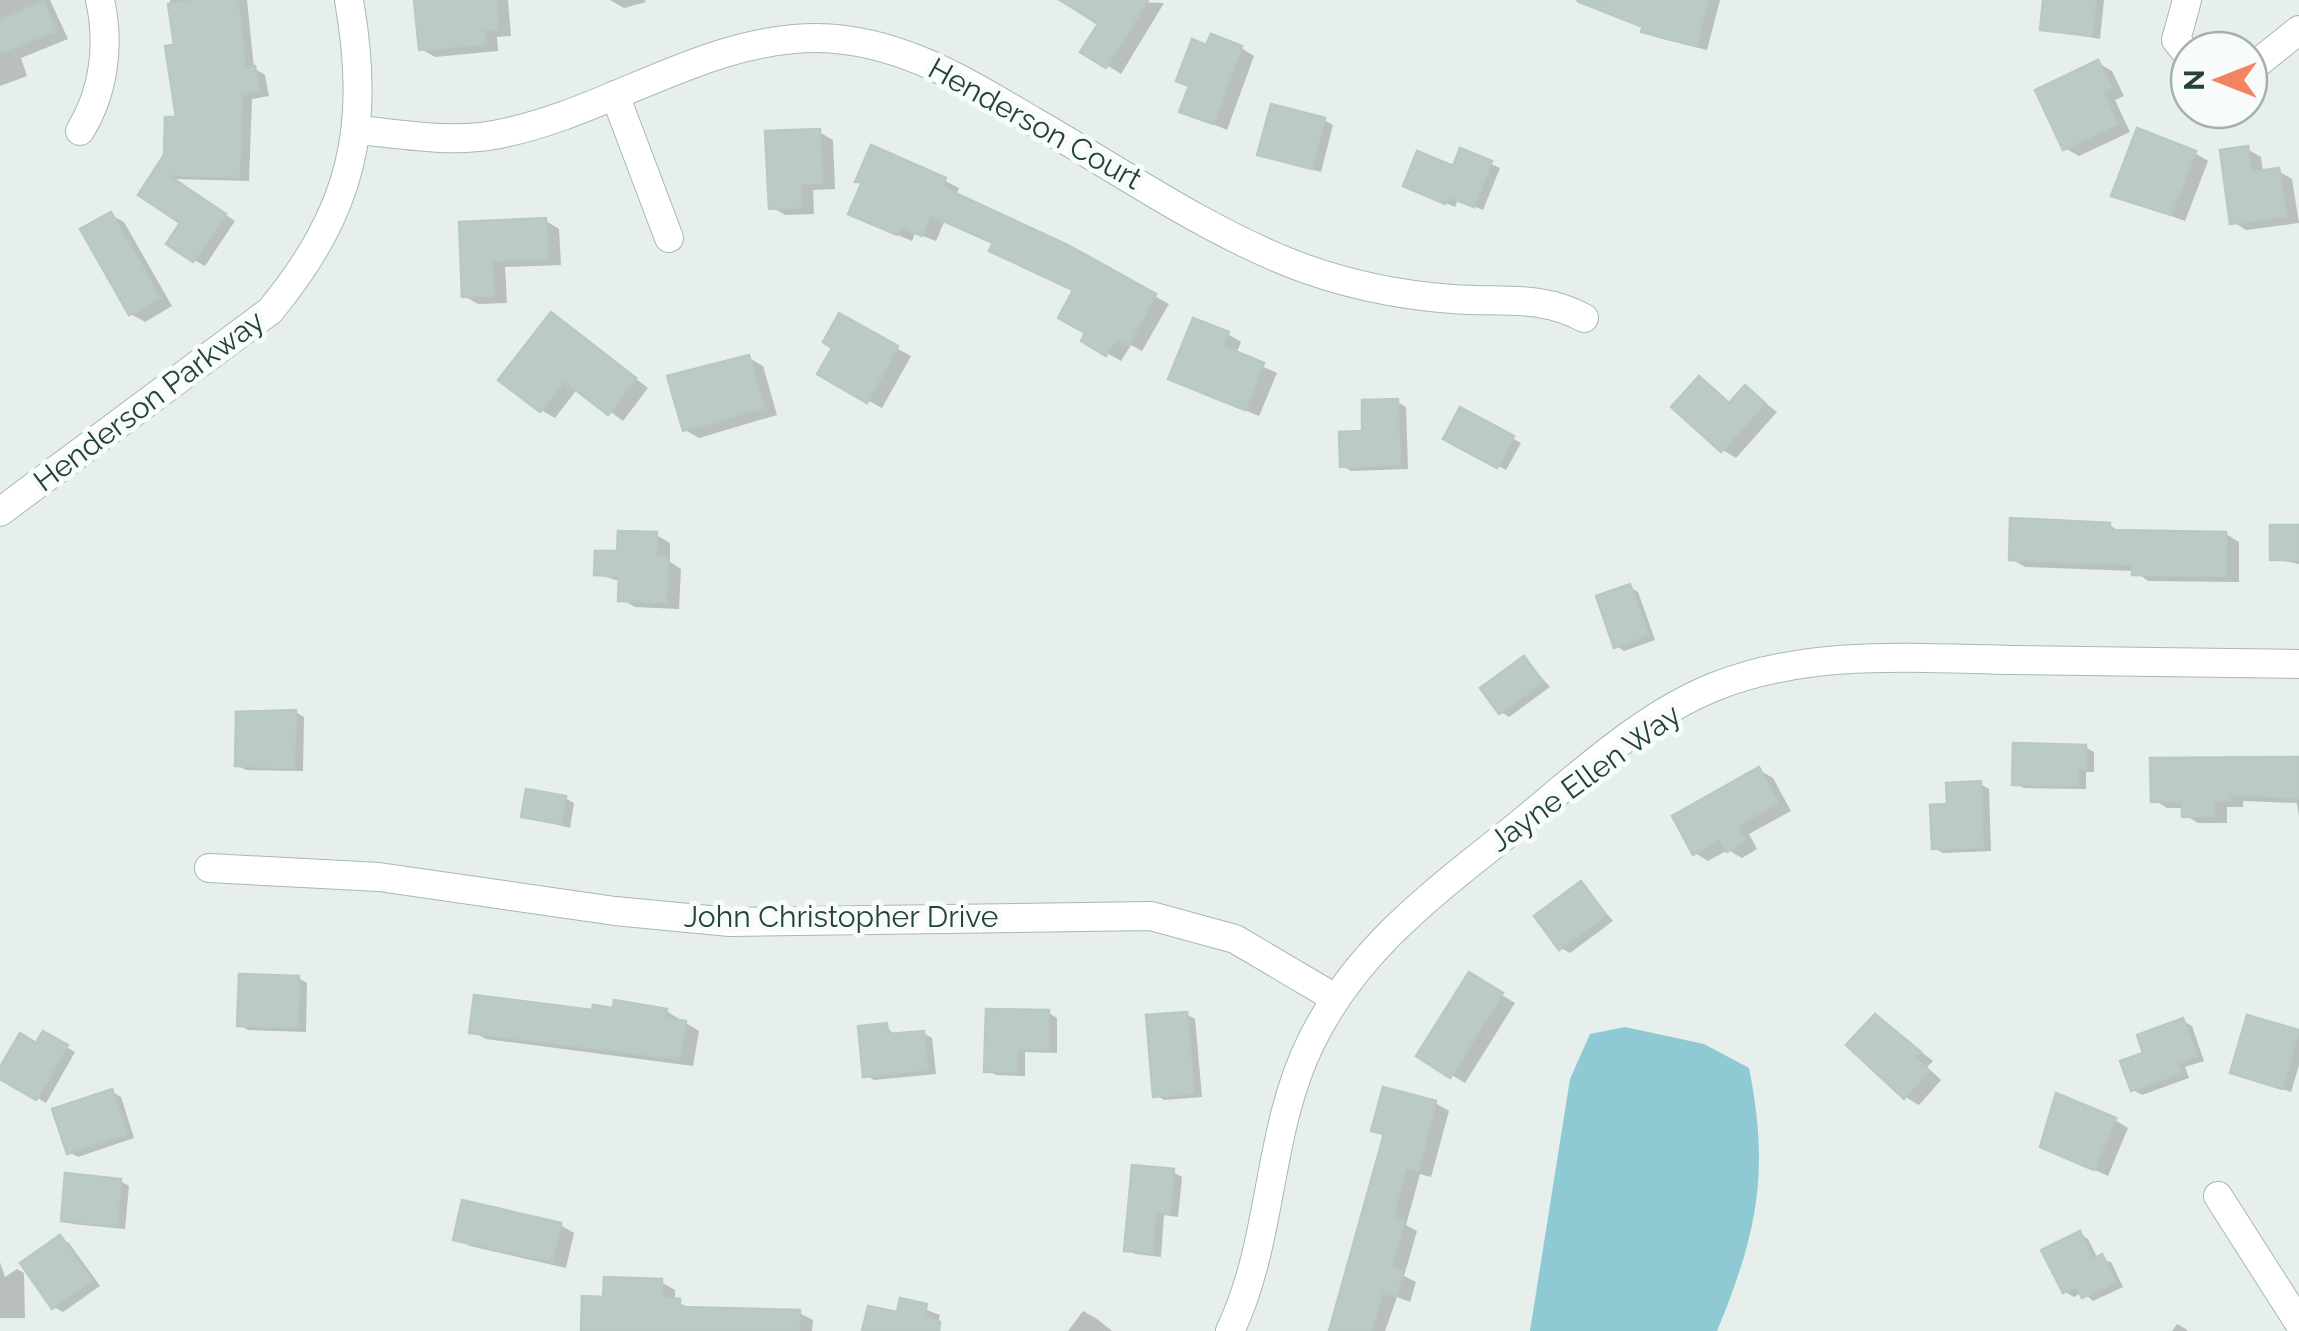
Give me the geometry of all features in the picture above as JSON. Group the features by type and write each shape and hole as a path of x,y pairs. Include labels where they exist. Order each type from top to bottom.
{"street":[{"path":"80,132 102,85 105,23 100,0"},
{"name":"Henderson Parkway","path":"0,512 270,311 304,270 328,228 348,178 358,130 360,88 349,0"},
{"path":"2178,30 2186,0"},
{"path":"2269,54 2299,30"},
{"name":"Henderson Court","path":"358,130 447,138 490,136 534,125 760,44 818,38 876,45 950,72 1226,232 1292,264 1391,292 1455,300 1538,300 1584,318"},
{"path":"615,95 668,238"},
{"name":"Jayne Ellen Way","path":"1230,1331 1262,1242 1290,1096 1310,1043 1335,998 1372,948 1412,909 1643,727 1712,688 1789,664 1864,658 2299,664"},
{"name":"John Christopher Drive","path":"210,868 379,876 615,911 730,922 1151,916 1235,939 1335,998"},
{"path":"2218,1196 2299,1323"}],"water":[{"path":"1625,1027 1704,1044 1749,1068 1759,1172 1742,1264 1717,1331 1530,1331 1570,1079 1590,1034"}],"building":[{"path":"238,0 245,67 255,66 259,91 242,94 239,177 168,175 226,214 193,262 166,244 180,223 138,195 164,155 165,117 176,117 165,46 174,45 168,4"},
{"path":"414,0 496,0 498,29 484,30 486,44 419,50"},
{"path":"1060,0 1148,0 1106,68 1080,52 1098,24"},
{"path":"1708,0 1696,46 1641,32 1643,27 1577,1"},
{"path":"2043,0 2096,0 2092,36 2040,30"},
{"path":"44,2 56,31 0,53 0,19"},
{"path":"1211,34 1242,46 1213,124 1179,112 1189,86 1176,81 1192,39 1206,45"},
{"path":"2098,60 2112,88 2103,92 2117,124 2063,150 2035,90"},
{"path":"1271,104 1325,118 1312,169 1257,155"},
{"path":"2137,128 2196,151 2171,215 2111,196"},
{"path":"820,129 822,183 800,184 801,207 769,209 765,131"},
{"path":"871,145 946,178 942,187 1068,245 1156,294 1128,345 1116,339 1106,356 1081,341 1085,333 1058,318 1073,290 989,251 993,243 930,215 922,236 901,227 897,235 848,214 862,182 855,182"},
{"path":"2248,146 2251,172 2279,168 2286,216 2230,224 2220,150"},
{"path":"1460,148 1492,161 1474,207 1449,197 1445,204 1403,186 1417,151 1453,166"},
{"path":"111,212 160,298 129,315 80,229"},
{"path":"546,218 548,259 492,261 494,296 462,297 459,222"},
{"path":"551,312 636,378 608,415 564,381 540,412 498,380"},
{"path":"839,313 898,346 867,403 817,374 832,348 823,342"},
{"path":"1193,318 1229,332 1223,346 1264,363 1245,410 1168,379"},
{"path":"749,355 764,408 683,431 667,376"},
{"path":"1699,376 1729,403 1745,385 1765,403 1721,452 1671,407"},
{"path":"1398,399 1400,465 1340,467 1339,432 1362,431 1362,400"},
{"path":"1460,407 1514,436 1497,468 1443,439"},
{"path":"2010,518 2110,523 2110,530 2226,532 2226,576 2132,575 2132,565 2009,560"},
{"path":"2270,525 2299,525 2299,560 2270,560"},
{"path":"618,531 657,532 656,558 668,558 666,602 618,601 619,576 594,575 595,551 617,551"},
{"path":"1630,584 1648,635 1614,648 1596,596"},
{"path":"1524,656 1543,682 1499,714 1480,688"},
{"path":"296,710 294,768 235,766 236,712"},
{"path":"2013,743 2086,745 2086,769 2078,768 2078,786 2012,785"},
{"path":"2299,757 2299,798 2230,795 2230,800 2214,800 2214,816 2182,817 2182,801 2151,802 2150,758"},
{"path":"1759,767 1778,803 1737,826 1745,841 1727,852 1720,839 1693,855 1672,816"},
{"path":"1981,781 1983,847 1932,849 1930,805 1947,804 1946,783"},
{"path":"526,789 566,796 561,824 521,817"},
{"path":"1581,881 1606,915 1559,950 1534,916"},
{"path":"1469,972 1503,993 1450,1078 1416,1056"},
{"path":"239,974 299,976 298,1028 237,1026"},
{"path":"474,995 592,1010 593,1005 613,1008 614,1000 667,1009 665,1018 686,1021 680,1059 469,1033"},
{"path":"986,1009 1049,1010 1049,1050 1017,1049 1017,1072 984,1072"},
{"path":"1187,1012 1194,1093 1153,1097 1146,1015"},
{"path":"1875,1014 1921,1052 1915,1058 1929,1071 1904,1099 1846,1045"},
{"path":"2247,1015 2299,1030 2282,1089 2230,1073"},
{"path":"2183,1018 2197,1056 2178,1063 2182,1073 2131,1091 2120,1061 2143,1053 2137,1035"},
{"path":"887,1023 888,1034 924,1031 928,1070 863,1077 858,1026"},
{"path":"43,1031 68,1045 36,1100 0,1079 0,1067 20,1033 36,1043"},
{"path":"1383,1087 1436,1101 1418,1171 1406,1168 1393,1218 1404,1221 1391,1268 1403,1272 1396,1296 1383,1292 1371,1331 1329,1331 1384,1134 1371,1131"},
{"path":"112,1089 127,1134 67,1154 52,1109"},
{"path":"2056,1093 2116,1118 2094,1170 2040,1147"},
{"path":"1132,1165 1174,1169 1170,1214 1156,1212 1152,1253 1124,1251"},
{"path":"65,1173 121,1179 117,1226 61,1221"},
{"path":"462,1200 561,1223 552,1262 453,1240"},
{"path":"2080,1231 2093,1259 2102,1254 2116,1282 2082,1298 2076,1287 2063,1293 2041,1250"},
{"path":"60,1235 92,1280 52,1309 20,1263"},
{"path":"604,1277 662,1279 662,1298 680,1299 680,1307 800,1310 799,1331 581,1331 582,1296 603,1297"},
{"path":"900,1298 927,1304 924,1318 940,1322 939,1331 862,1331 868,1306 897,1312"}]}
